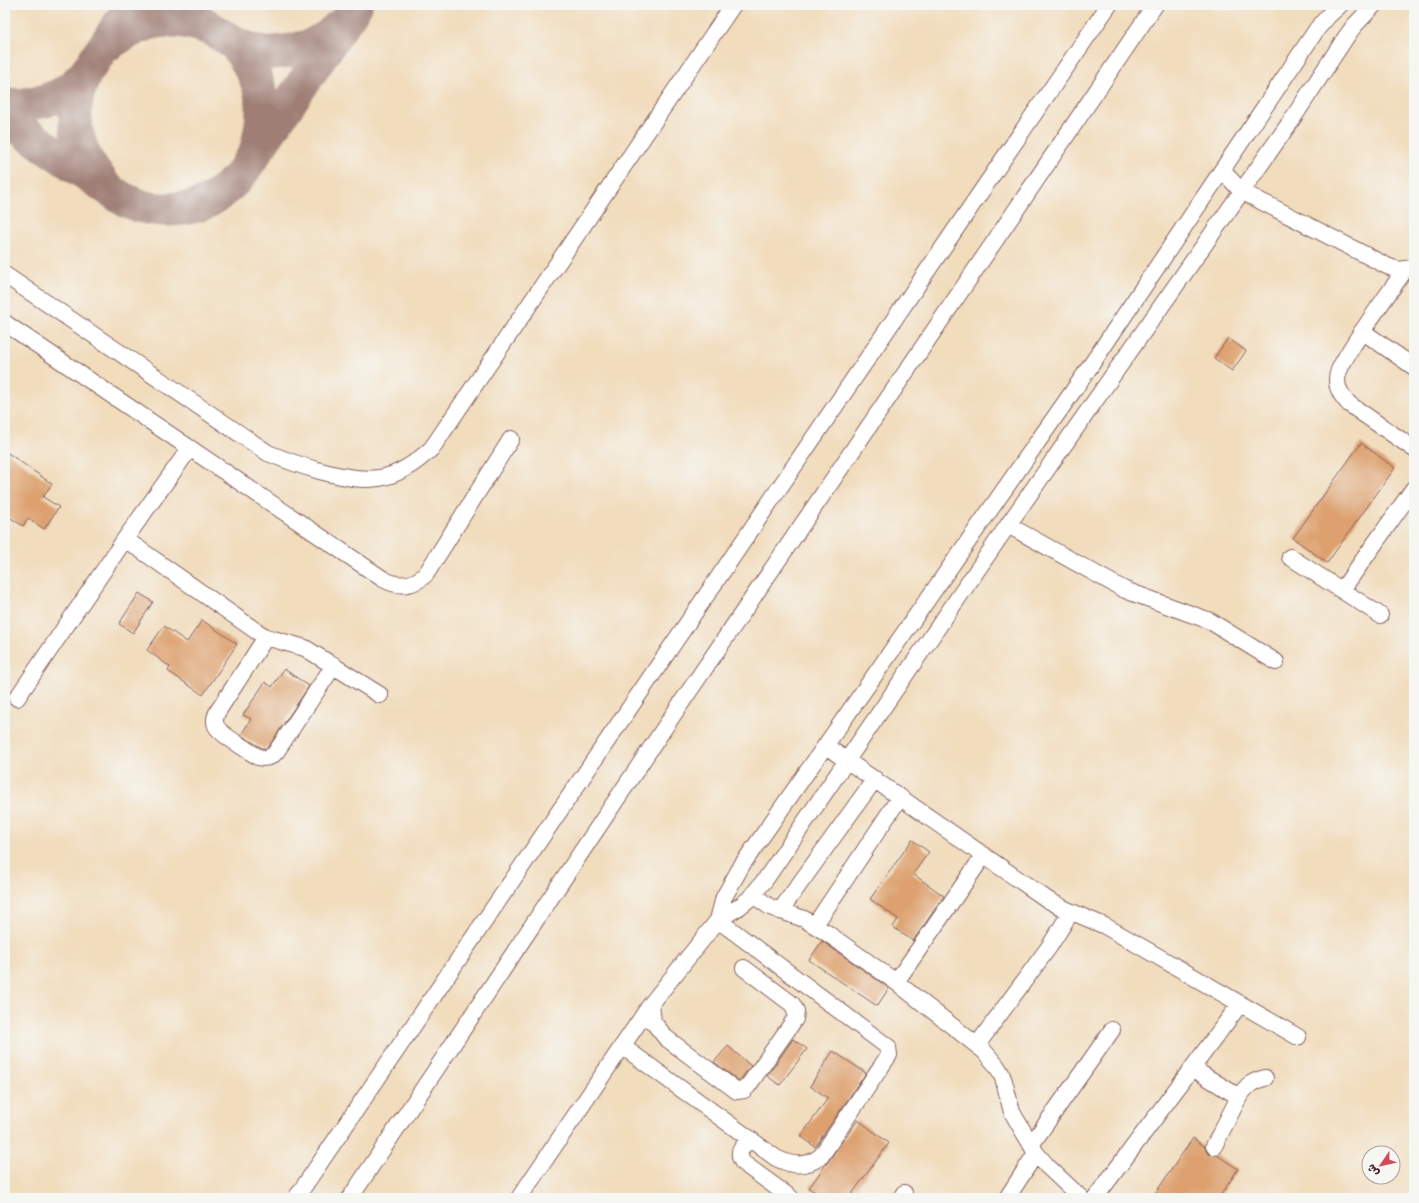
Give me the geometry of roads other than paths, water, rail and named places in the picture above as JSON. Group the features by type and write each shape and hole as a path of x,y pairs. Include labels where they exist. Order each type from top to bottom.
{"street":[{"path":"5,275 268,453 283,460 345,478 366,480 382,478 401,472 418,462 432,448 733,5"},
{"path":"296,1198 1109,5"},
{"path":"350,1198 675,711 1155,5"},
{"path":"718,920 724,897 735,876 1085,374 1317,29 1340,5"},
{"path":"519,1198 651,1004 718,920 739,907 765,880 1008,525 1291,121 1346,36 1374,5"},
{"path":"1222,170 1241,191 1393,269 1409,269"},
{"path":"1409,269 1362,331 1338,372 1337,381 1338,390 1349,404 1414,449"},
{"path":"5,323 390,583 403,585 416,582 426,574 511,439"},
{"path":"1362,331 1414,367"},
{"path":"18,698 125,540 190,448"},
{"path":"1342,590 1414,488"},
{"path":"1008,525 1125,590 1210,621 1276,662"},
{"path":"125,540 256,631 266,637 305,648 380,695"},
{"path":"1290,557 1380,615"},
{"path":"266,637 215,718 216,725 221,732 258,757 270,757 276,752 334,665"},
{"path":"826,746 1048,900 1071,912 1105,926 1298,1037"},
{"path":"780,911 875,779"},
{"path":"815,925 900,797"},
{"path":"896,982 984,855"},
{"path":"752,895 763,903 780,911 804,919 815,925 896,982 977,1045 991,1058 1001,1072 1007,1089 1012,1112 1033,1149 1047,1166 1081,1198"},
{"path":"977,1045 1041,959 1071,912"},
{"path":"622,1046 776,1158 787,1163 797,1165 807,1164 816,1161 826,1150 889,1055 888,1047 718,920"},
{"path":"651,1004 654,1022 666,1038 737,1092 744,1090 795,1019 796,1011 792,1004 744,968"},
{"path":"1095,1198 1240,1004"},
{"path":"1008,1198 1033,1149 1112,1030"},
{"path":"1192,1068 1239,1097"},
{"path":"1214,1146 1239,1097 1249,1084 1265,1078"},
{"path":"749,1138 740,1151 742,1160 746,1165 791,1198"},
{"path":"310,1198 312,1175"}]}
